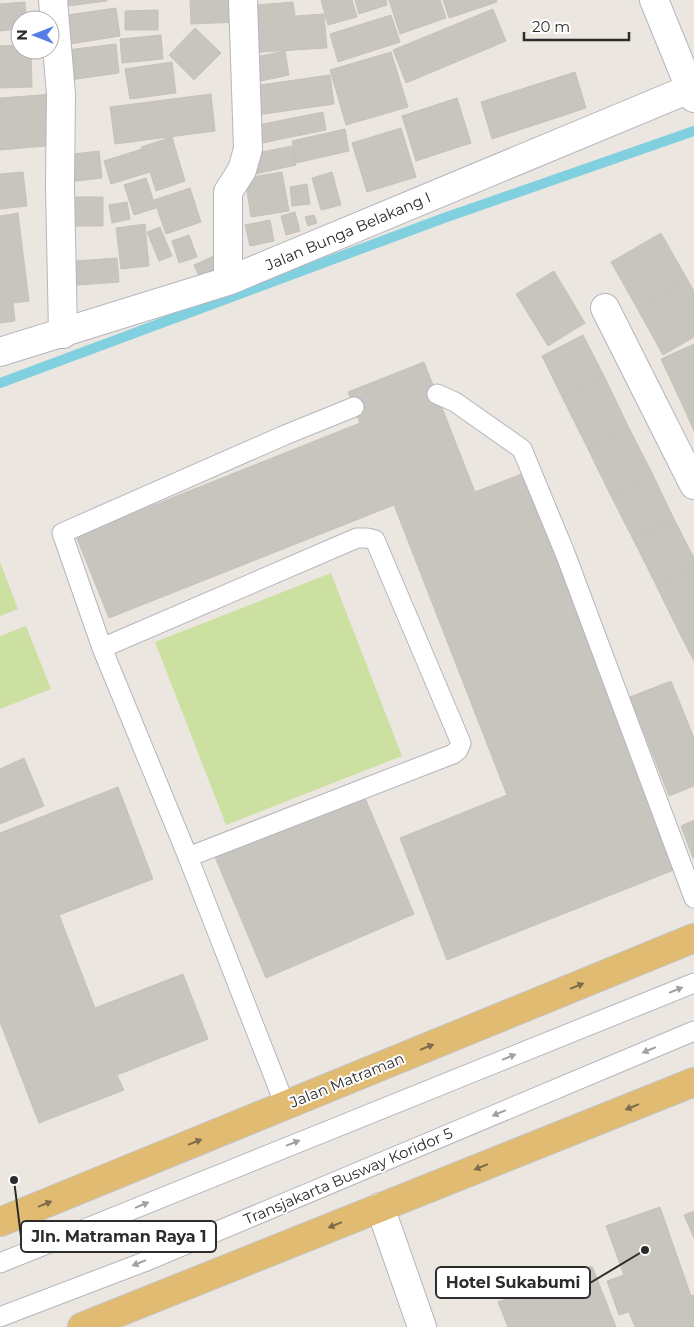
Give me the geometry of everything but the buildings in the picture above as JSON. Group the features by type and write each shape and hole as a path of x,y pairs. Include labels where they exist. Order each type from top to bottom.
{"main road":[{"name":"Jalan Matraman","path":"0,1222 694,938"},
{"path":"82,1327 131,1317 380,1207 694,1082"}],"street":[{"path":"52,0 61,94 60,186 63,334"},
{"path":"228,281 228,192 242,170 248,149 243,0"},
{"path":"654,0 692,91"},
{"name":"Jalan Bunga Belakang I","path":"0,352 63,334 228,281 692,91"},
{"path":"605,308 694,485"},
{"path":"380,1207 422,1327"}],"lane":[{"path":"437,394 455,402 522,448 565,553 694,898"},
{"path":"285,1105 188,857 102,648 62,533 285,434 354,407"},
{"path":"102,648 357,538 375,540 461,743 458,750 453,754 188,857"},
{"path":"0,1263 694,982"},
{"name":"Transjakarta Busway Koridor 5","path":"0,1317 152,1258 694,1031"}],"green space":[{"path":"0,562 18,609 0,616"},
{"path":"331,573 402,756 226,825 155,642"},
{"path":"26,626 51,689 0,709 0,636"}],"waterway":[{"path":"0,383 444,218 694,131"}],"place":[{"name":"Jln. Matraman Raya 1","path":"14,1180"},
{"name":"Hotel Sukabumi","path":"645,1250"}]}
